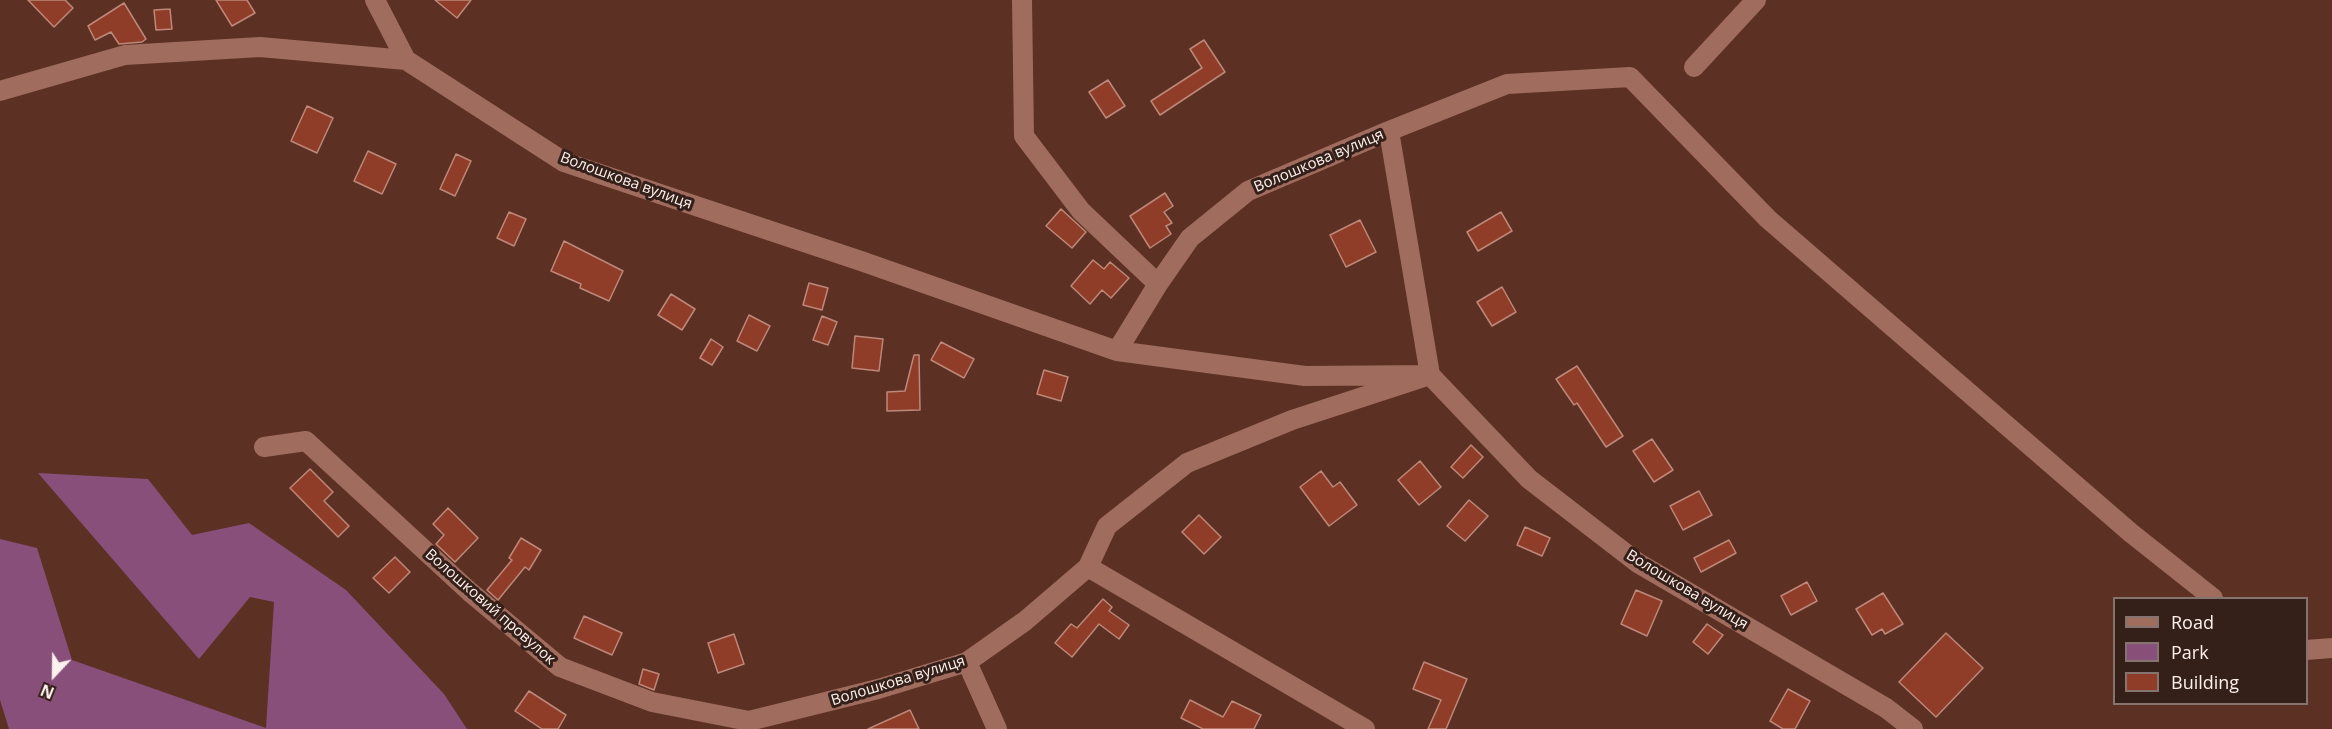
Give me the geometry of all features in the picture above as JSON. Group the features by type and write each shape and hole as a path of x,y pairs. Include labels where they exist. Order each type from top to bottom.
{"street":[{"path":"375,0 406,60"},
{"path":"1022,0 1024,136 1081,212 1158,284"},
{"path":"1694,67 1756,0"},
{"name":"Волошкова вулиця","path":"0,91 125,55 260,46 406,60 564,162 861,261 1117,351 1305,376 1430,375"},
{"path":"1389,131 1507,84 1630,76 1768,219 2131,533 2212,597"},
{"name":"Волошкова вулиця","path":"1117,351 1158,284 1190,238 1248,191 1389,131 1430,375 1529,478 1638,563 1886,708 1913,729"},
{"name":"Волошкова вулиця","path":"749,722 878,689 967,662 1025,621 1088,567 1107,526 1187,463 1292,420 1430,375"},
{"name":"Волошковий провулок","path":"264,447 306,441 470,592 560,667 652,702 749,722"},
{"path":"1088,567 1365,729"},
{"path":"2308,650 2332,648"},
{"path":"967,662 997,729"}],"green space":[{"path":"38,473 148,479 192,535 249,523 346,590 444,694 467,729 9,729 0,700 0,539 37,548 72,660 266,728 274,602 250,597 199,659"}],"building":[{"path":"28,0 65,0 73,8 54,27"},
{"path":"216,0 247,0 255,13 232,26"},
{"path":"435,0 471,0 457,18"},
{"path":"124,3 146,39 142,42 119,44 111,32 95,40 88,26"},
{"path":"170,9 172,29 156,30 154,10"},
{"path":"1204,40 1225,72 1160,115 1151,101 1202,68 1190,49"},
{"path":"1108,80 1125,106 1106,118 1089,92"},
{"path":"307,106 333,118 317,153 291,141"},
{"path":"368,151 396,164 382,194 354,181"},
{"path":"456,154 471,161 455,196 440,189"},
{"path":"1165,193 1173,206 1164,212 1172,223 1166,226 1171,234 1150,248 1130,216"},
{"path":"1061,209 1086,232 1072,248 1046,226"},
{"path":"509,212 526,219 514,246 497,238"},
{"path":"1501,212 1512,231 1478,251 1467,232"},
{"path":"1360,220 1376,252 1346,267 1330,235"},
{"path":"564,241 623,271 609,301 580,288 581,284 551,271"},
{"path":"1093,260 1104,269 1110,262 1129,278 1111,298 1102,290 1090,304 1071,286"},
{"path":"809,283 828,288 822,310 803,305"},
{"path":"1502,287 1516,312 1492,326 1477,302"},
{"path":"671,294 695,309 682,330 658,315"},
{"path":"749,315 770,326 757,351 737,341"},
{"path":"822,316 837,322 828,345 813,340"},
{"path":"855,336 883,339 879,371 852,368"},
{"path":"711,339 723,347 712,365 700,358"},
{"path":"941,342 974,359 964,378 931,360"},
{"path":"914,355 919,355 920,410 887,411 887,392 905,391"},
{"path":"1577,366 1623,436 1606,447 1577,403 1574,405 1556,379"},
{"path":"1044,370 1068,377 1061,401 1037,394"},
{"path":"1652,439 1673,470 1654,482 1633,451"},
{"path":"1471,445 1483,457 1463,478 1451,467"},
{"path":"1420,461 1441,487 1419,505 1398,480"},
{"path":"310,469 333,492 324,501 349,526 338,537 290,488"},
{"path":"1321,471 1333,487 1340,482 1357,505 1329,526 1300,487"},
{"path":"1699,491 1712,515 1683,530 1670,506"},
{"path":"1469,500 1488,516 1465,541 1447,526"},
{"path":"448,508 478,538 455,562 436,544 444,535 433,524"},
{"path":"1199,515 1221,537 1204,554 1182,532"},
{"path":"1525,527 1550,538 1542,556 1517,545"},
{"path":"521,538 541,550 529,570 525,567 498,600 487,590 512,560 509,558"},
{"path":"1729,540 1736,553 1701,572 1694,558"},
{"path":"395,557 410,572 389,593 373,578"},
{"path":"1807,582 1817,601 1791,615 1781,596"},
{"path":"1636,590 1662,601 1647,636 1621,624"},
{"path":"1883,593 1903,624 1885,634 1882,629 1872,635 1856,609"},
{"path":"1103,599 1112,607 1109,611 1129,625 1119,639 1099,624 1072,657 1055,643 1071,624 1077,628"},
{"path":"584,616 622,633 612,655 574,638"},
{"path":"1707,624 1723,635 1708,654 1693,642"},
{"path":"1946,633 1983,668 1936,717 1899,682"},
{"path":"734,634 744,664 718,673 708,643"},
{"path":"1424,662 1467,679 1446,729 1428,729 1441,700 1413,689"},
{"path":"643,669 659,674 654,690 639,684"},
{"path":"1788,689 1810,701 1795,729 1783,729 1770,721"},
{"path":"529,691 566,715 558,729 542,729 515,711"},
{"path":"1190,700 1223,717 1232,701 1261,715 1254,729 1203,729 1181,718"},
{"path":"910,710 919,729 868,729"}]}
